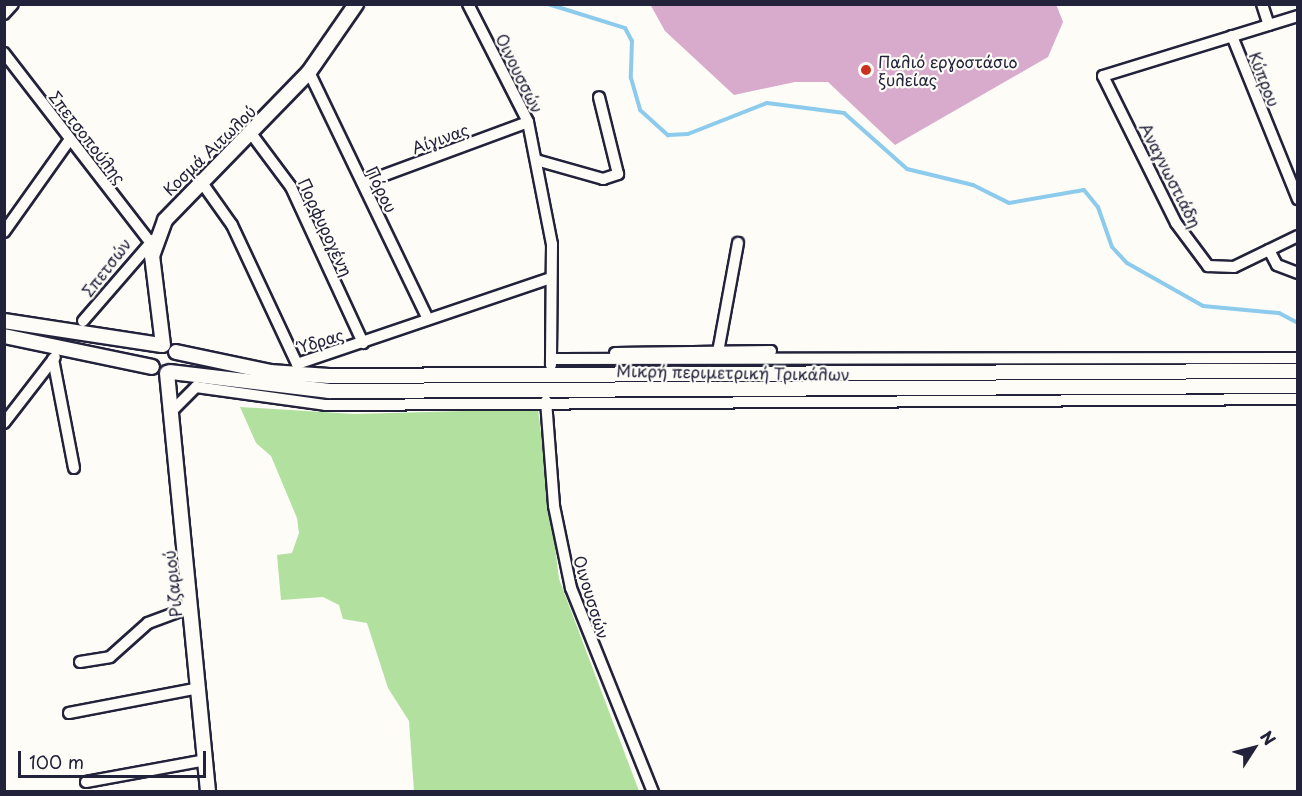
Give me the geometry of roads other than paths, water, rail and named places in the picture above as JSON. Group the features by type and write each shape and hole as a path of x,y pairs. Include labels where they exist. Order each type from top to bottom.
{"main road":[{"name":"Κοσμά Αιτωλού","path":"162,345 152,256 153,239 172,209 309,72 356,4"},
{"name":"Μικρή περιμετρική Τρικάλων","path":"4,321 162,345 176,352 299,375 552,361 1298,371"},
{"name":"Μικρή περιμετρική Τρικάλων","path":"4,336 58,353 152,367 168,372 318,391 1298,386"},
{"path":"152,367 150,355 162,345"},
{"path":"168,372 177,363 176,352"},
{"name":"Ριζαριού","path":"168,372 170,413 208,792"}],"street":[{"path":"4,15 13,4"},
{"name":"Οινουσσών","path":"468,4 528,122 552,244 552,361"},
{"path":"1262,4 1269,26"},
{"path":"1232,36 1298,16"},
{"name":"Αναγνωστιάδη","path":"1232,36 1103,76 1194,252 1208,266 1227,268 1269,250"},
{"name":"Κύπρου","path":"1232,36 1298,199"},
{"name":"Σπετσοπούλης","path":"4,53 70,139 153,239"},
{"name":"Πόρου","path":"309,72 428,319"},
{"path":"536,160 603,179 618,174 599,97"},
{"name":"Αίγινας","path":"363,183 528,122"},
{"name":"Πορφυρογένη","path":"250,132 291,187 363,343"},
{"path":"4,231 9,215 70,139"},
{"name":"Ύδρας","path":"200,180 232,225 297,364 551,278"},
{"path":"1298,236 1269,250 1277,265 1298,273"},
{"name":"Σπετσών","path":"83,321 153,239"},
{"path":"718,352 738,243"},
{"path":"552,361 771,351"},
{"path":"4,423 58,353"},
{"path":"58,353 74,468"},
{"path":"552,361 1298,358"},
{"path":"170,413 196,387 311,404 546,401 1298,399"},
{"name":"Οινουσσών","path":"546,401 557,525 572,588 653,792"},
{"path":"80,662 110,657 148,623 191,607"},
{"path":"69,713 199,688"},
{"path":"86,782 206,760"}],"waterway":[{"path":"548,4 625,28 632,41 631,78 640,110 668,135 688,134 767,103 844,113 907,169 973,185 1009,203 1084,190 1098,207 1112,247 1127,263 1203,306 1279,313 1298,323"}],"place":[{"name":"Παλιό εργοστάσιο ξυλείας","path":"866,70"}]}
